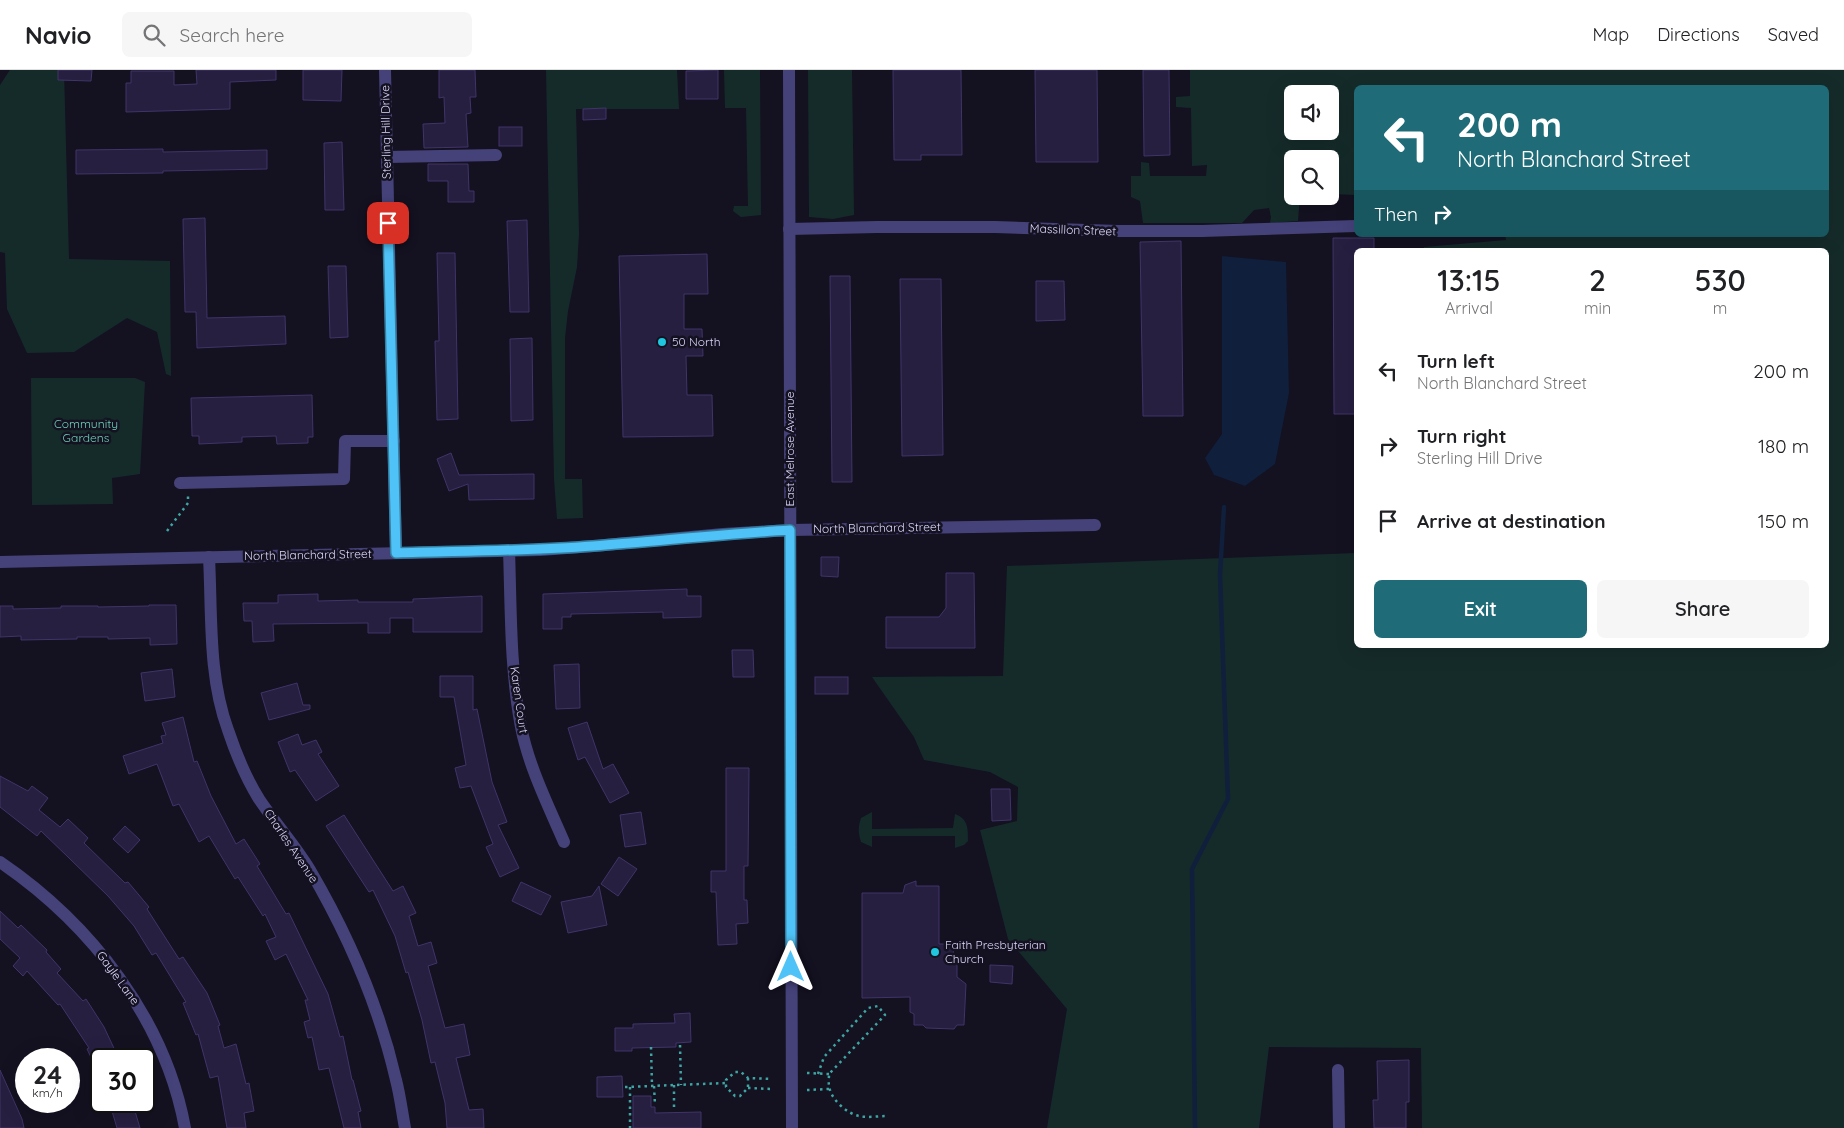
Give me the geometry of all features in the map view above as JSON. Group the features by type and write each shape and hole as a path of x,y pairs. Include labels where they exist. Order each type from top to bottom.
{"street":[{"name":"Sterling Hill Drive","path":"385,70 396,553"},
{"name":"East Melrose Avenue","path":"789,70 792,1128"},
{"path":"387,157 496,156"},
{"name":"Massillon Street","path":"789,229 995,227 1118,231 1202,231 1354,226"},
{"path":"185,483 344,478 346,441 394,441"},
{"name":"North Blanchard Street","path":"0,562 508,550 594,546 790,530 1095,525"},
{"name":"Karen Court","path":"508,550 514,685 521,728 530,759 564,842"},
{"name":"Charles Avenue","path":"209,558 214,665 227,729 243,769 258,797 309,868 355,956 385,1038 396,1080 405,1128"},
{"name":"Gayle Lane","path":"0,862 49,900 72,921 89,939 130,993 159,1046 172,1076 185,1128"},
{"path":"1338,1070 1339,1128"}],"path":[{"path":"166,531 188,503 185,483"},
{"path":"818,1074 824,1057 868,1008 878,1006 885,1016 830,1074 829,1089 841,1105 855,1115 860,1117 887,1116"},
{"path":"680,1045 681,1085"},
{"path":"651,1048 655,1105"},
{"path":"748,1078 748,1088 740,1096 735,1096 726,1087 726,1080 734,1072 741,1072 748,1078 772,1079"},
{"path":"807,1073 830,1074"},
{"path":"625,1087 726,1083"},
{"path":"674,1085 674,1109"},
{"path":"630,1087 630,1128"},
{"path":"748,1088 772,1089"},
{"path":"807,1090 829,1089"}],"green space":[{"path":"10,70 64,70 69,259 170,261 171,376 166,374 157,332 127,318 74,352 27,353 7,309 5,253 0,252 0,85"},
{"path":"546,70 677,70 679,109 576,109 579,234 577,267 568,311 565,338 565,479 582,479 583,518 557,519 554,479"},
{"path":"724,70 760,70 761,215 741,217 733,211 734,206 748,206 746,108 725,108"},
{"path":"808,70 852,70 854,215 833,219 809,217"},
{"path":"1190,70 1844,70 1844,1128 1422,1128 1421,1048 1269,1047 1259,1128 1047,1128 1067,1009 1008,939 980,830 1017,821 1018,787 990,772 924,760 914,737 872,677 1003,676 1007,566 1354,553 1354,648 1829,648 1829,248 1424,247 1506,240 1505,237 1829,237 1829,85 1354,85 1354,195 1339,194 1339,150 1284,150 1284,205 1299,205 1298,221 1270,223 1269,208 1254,210 1242,223 1143,223 1140,201 1131,197 1131,176 1141,176 1141,162 1149,163 1150,176 1206,176 1207,165 1192,166 1191,108 1176,107 1176,97 1190,96"},
{"name":"Community Gardens","path":"31,378 135,378 145,382 140,474 112,478 113,504 32,505"},
{"path":"872,812 872,829 953,828 955,814 965,821 968,841 964,845 955,848 955,836 872,836 872,847 861,842 859,824 861,818"}],"water":[{"path":"1222,256 1286,262 1289,393 1275,464 1245,486 1214,475 1205,458 1222,434"}],"building":[{"path":"58,70 92,70 91,81 58,80"},
{"path":"196,70 276,70 276,80 230,82 230,109 126,112 126,83 131,83 131,71 174,71 174,85 197,84"},
{"path":"303,70 342,70 341,101 303,100"},
{"path":"439,70 475,70 476,97 470,97 471,113 466,114 468,147 424,148 423,124 445,123 444,97 439,98"},
{"path":"718,70 718,99 686,99 686,71"},
{"path":"893,70 961,70 962,155 921,155 921,160 894,160"},
{"path":"1035,70 1097,70 1098,162 1036,162"},
{"path":"1143,70 1169,70 1170,155 1144,156"},
{"path":"606,108 606,119 583,120 583,109"},
{"path":"499,127 522,127 522,146 499,146"},
{"path":"342,142 344,210 325,210 324,143"},
{"path":"163,149 163,152 267,150 267,169 76,174 76,150"},
{"path":"428,164 468,164 469,191 474,191 474,202 448,202 448,181 428,181"},
{"path":"205,218 207,318 285,316 286,344 197,348 196,312 185,312 183,219"},
{"path":"527,220 529,312 510,312 507,221"},
{"path":"1333,238 1374,238 1374,248 1354,248 1354,414 1334,414"},
{"path":"1181,241 1183,416 1143,416 1140,242"},
{"path":"437,253 455,253 458,419 437,420 435,341 439,341"},
{"name":"50 North","path":"707,254 708,294 684,294 684,329 702,329 703,356 686,356 687,395 712,395 713,436 623,437 619,256"},
{"path":"328,266 346,266 348,337 330,338"},
{"path":"830,276 850,276 852,482 832,482"},
{"path":"900,279 941,279 943,455 902,456"},
{"path":"1036,281 1064,281 1065,320 1036,321"},
{"path":"532,338 533,420 511,421 510,339"},
{"path":"312,395 313,437 308,437 308,443 277,444 276,436 242,437 242,442 199,444 199,436 192,436 191,398"},
{"path":"451,453 459,475 534,474 534,499 469,500 468,484 449,491 437,459"},
{"path":"821,557 839,557 838,577 821,576"},
{"path":"946,573 974,573 975,648 886,648 886,617 939,617 946,608"},
{"path":"687,589 687,596 701,596 701,617 663,618 663,612 571,614 571,617 562,617 562,629 543,629 543,594"},
{"path":"318,594 318,601 358,600 358,602 413,602 413,599 482,596 482,632 413,632 413,618 390,618 390,633 368,633 368,623 273,624 274,641 253,642 252,621 244,621 243,603 278,603 278,595"},
{"path":"176,605 177,644 150,645 150,638 108,639 108,637 77,637 77,639 21,640 21,636 0,637 0,606 13,606 13,609 61,608 61,606"},
{"path":"732,650 753,650 754,677 733,677"},
{"path":"579,664 580,708 556,709 554,665"},
{"path":"172,669 175,697 145,701 141,673"},
{"path":"440,676 473,676 473,710 477,709 492,782 507,822 498,825 519,868 500,877 486,847 493,844 471,786 460,788 455,768 466,765 454,697 440,697"},
{"path":"815,677 848,677 848,694 815,694"},
{"path":"297,683 303,705 310,705 310,709 269,720 261,693"},
{"path":"183,717 194,762 197,761 211,796 236,844 244,839 260,864 257,866 286,914 289,913 328,994 340,1037 343,1036 352,1080 361,1111 358,1112 361,1128 344,1128 329,1068 319,1070 312,1037 308,1038 304,1022 310,1020 305,1000 308,1000 286,954 275,960 266,941 276,937 265,914 263,916 238,877 235,879 209,836 199,842 179,804 173,806 157,764 129,774 123,756 163,743 161,736 166,735 162,723"},
{"path":"587,722 603,769 613,764 629,793 610,803 585,757 578,760 568,728"},
{"path":"298,734 302,745 316,740 322,752 318,754 339,786 316,801 295,770 290,772 278,742"},
{"path":"726,768 749,768 748,866 744,866 744,900 747,900 748,923 736,924 737,944 718,945 716,892 711,892 711,871 726,871"},
{"path":"0,776 28,791 32,786 48,798 39,810 60,827 68,819 88,838 84,843 125,883 128,882 149,907 147,909 179,959 183,957 207,993 220,1025 218,1026 224,1048 236,1044 246,1084 249,1083 254,1111 244,1113 246,1128 227,1128 218,1076 210,1078 198,1034 196,1035 183,1003 186,1002 156,953 152,955 134,926 108,896 41,831 37,836 0,807"},
{"path":"991,789 1010,789 1011,820 992,821"},
{"path":"641,812 646,844 625,847 620,815"},
{"path":"344,815 393,891 403,886 416,913 409,916 418,946 431,942 437,963 428,966 445,1028 464,1024 470,1055 456,1058 469,1110 483,1109 484,1128 447,1128 445,1103 435,1062 431,1063 422,1020 395,936 373,890 369,892 326,826"},
{"path":"125,826 140,840 128,853 113,839"},
{"path":"619,857 637,869 618,896 601,884"},
{"path":"916,881 916,886 939,886 939,944 953,944 954,961 957,961 957,977 966,984 964,1025 957,1025 954,1029 926,1028 923,1025 914,1025 914,1014 910,1012 910,997 862,998 862,893 903,893 905,885"},
{"path":"521,882 551,896 541,915 512,901"},
{"path":"599,886 607,925 568,933 561,902 592,896"},
{"path":"0,911 18,928 21,925 47,950 46,952 61,969 57,973 83,1001 86,999 104,1027 114,1048 90,1048 90,1055 87,1049 89,1048 60,1004 58,1005 27,971 23,976 13,966 20,958 0,939"},
{"path":"990,965 1013,966 1012,984 990,982"},
{"path":"690,1013 691,1042 676,1043 676,1047 632,1048 632,1051 615,1051 615,1028 633,1028 633,1024 675,1023 674,1014"},
{"path":"1409,1060 1409,1102 1406,1102 1406,1128 1374,1128 1373,1100 1378,1100 1377,1061"},
{"path":"0,1070 15,1103 15,1113 19,1113 24,1128 0,1128"},
{"path":"622,1076 623,1097 597,1097 597,1077"},
{"path":"633,1096 651,1096 651,1107 655,1107 655,1113 701,1112 701,1128 633,1128"},
{"path":"113,1113 136,1113 140,1128 117,1128"}],"waterway":[{"path":"1195,1128 1192,869 1228,799 1220,575 1224,507"}],"place":[{"name":"50 North","path":"662,342"},
{"name":"Faith Presbyterian Church","path":"935,952"}],"route":[{"path":"388,223 396,553 540,550 790,530 791,967"}]}
